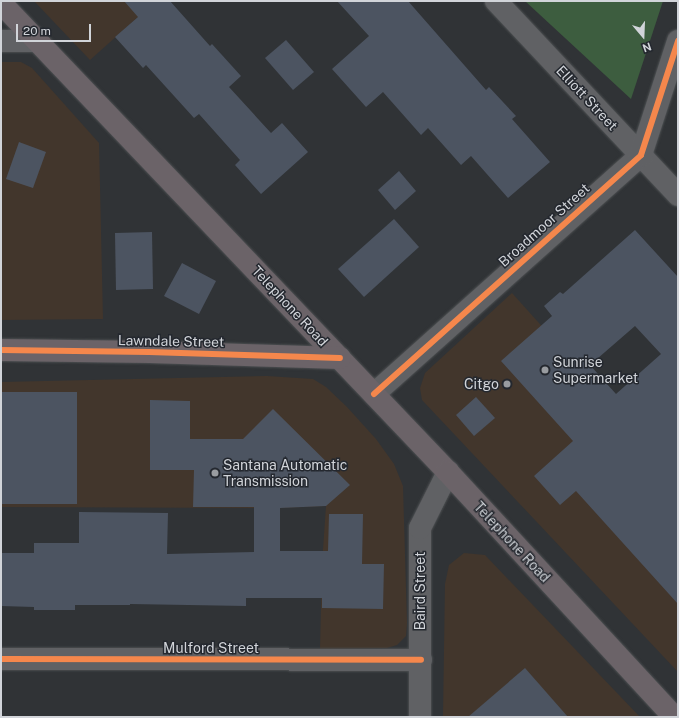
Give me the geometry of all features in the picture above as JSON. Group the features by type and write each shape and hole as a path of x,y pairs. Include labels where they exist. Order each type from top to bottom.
{"main road":[{"name":"Telephone Road","path":"1,3 448,472 674,717"},
{"name":"Lawndale Street","path":"1,350 149,352 340,358"}],"street":[{"name":"Elliott Street","path":"496,1 678,195"},
{"path":"1,41 38,41"},
{"path":"641,155 678,41"},
{"name":"Broadmoor Street","path":"374,394 641,155"},
{"name":"Baird Street","path":"420,717 420,528 448,472"},
{"name":"Mulford Street","path":"1,659 421,660"}],"shaded area":[{"path":"34,1 156,1 90,60"},
{"path":"1,62 21,62 32,68 99,143 103,319 1,320"},
{"path":"512,293 601,392 678,467 678,672 422,400 420,388 425,373"},
{"path":"267,376 313,379 326,387 347,407 376,439 394,464 403,486 407,623 406,636 397,645 387,648 320,649 322,564 326,506 279,508 1,507 1,382"},
{"path":"464,553 485,555 640,717 443,717 445,584 449,565"}],"green space":[{"path":"525,1 663,1 631,99"}],"building":[{"path":"124,1 170,1 210,46 212,44 241,76 229,87 271,133 282,123 308,152 261,194 235,165 240,160 199,114 194,118 146,65 143,68 115,37 138,17"},
{"path":"337,1 408,1 486,90 489,87 516,116 512,119 550,162 508,198 471,156 461,165 428,128 421,135 383,92 366,107 332,69 369,36"},
{"path":"286,40 314,72 293,90 265,58"},
{"path":"19,142 46,152 33,188 6,179"},
{"path":"399,171 416,191 395,210 378,190"},
{"path":"394,219 419,247 364,297 338,269"},
{"path":"635,230 678,277 678,604 576,491 560,505 534,476 573,441 501,361 552,316 544,306 560,292 563,294","holes":["635,326 661,354 616,394 590,365"]},
{"path":"152,232 153,289 116,290 115,233"},
{"path":"182,263 216,281 199,314 164,296"},
{"path":"1,392 77,392 77,504 1,504"},
{"path":"476,397 495,418 474,436 456,415"},
{"path":"150,400 190,401 190,439 243,439 273,409 350,485 326,506 280,508 280,551 328,551 329,514 363,514 362,564 384,564 383,609 322,608 322,598 246,598 246,606 130,604 75,605 75,610 34,610 34,607 1,606 1,553 34,553 34,543 79,543 79,512 168,513 167,554 254,552 254,507 193,507 194,470 150,470"},
{"path":"525,668 568,717 468,717"}],"cycle path":[{"path":"374,394 641,155 678,41"},
{"path":"1,350 149,352 340,358"},
{"path":"1,659 421,660"}],"place":[{"name":"Sunrise Supermarket","path":"545,370"},
{"name":"Citgo","path":"507,384"},
{"name":"Santana Automatic Transmission","path":"215,473"}]}
